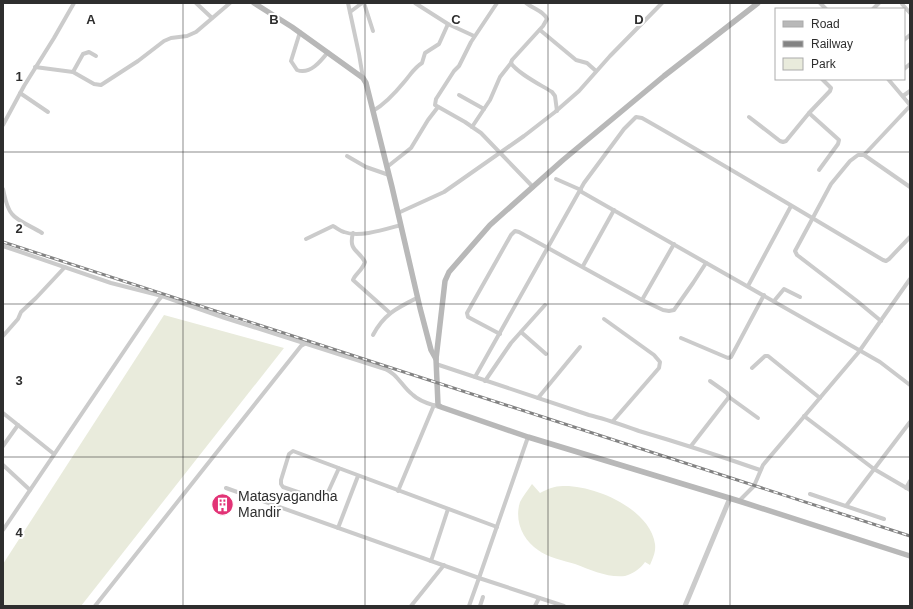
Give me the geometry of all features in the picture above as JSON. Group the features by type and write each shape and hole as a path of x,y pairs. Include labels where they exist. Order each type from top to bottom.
{"main road":[{"path":"254,3 300,32 363,78 366,83 401,225 417,298 431,350 436,362"},
{"path":"758,3 664,76 532,187 490,225 449,272 445,281 436,362 437,406 528,437 730,498 910,556"}],"street":[{"path":"3,125 35,67 74,3"},
{"path":"196,3 212,18"},
{"path":"35,67 73,72 94,84 101,85 138,61 164,41 171,38 191,35 230,3"},
{"path":"348,3 360,54 363,78"},
{"path":"350,12 363,3 373,31"},
{"path":"415,3 448,24 474,36"},
{"path":"497,3 474,36 460,64 436,99 435,105 456,116 481,133 532,187"},
{"path":"472,127 490,100 500,77 512,60 546,22 547,17 544,14 526,3"},
{"path":"398,214 444,192 557,111 662,3"},
{"path":"902,4 910,13"},
{"path":"373,111 383,104 405,81 416,66 422,63 425,53 439,44 448,24"},
{"path":"540,30 576,60 587,63 596,71"},
{"path":"300,32 291,61 297,70 301,71 318,65 328,52"},
{"path":"73,72 83,54 88,52 96,56"},
{"path":"511,63 521,72 552,92 555,96 557,111"},
{"path":"748,117 780,141 786,141 809,113 830,91 830,86 823,80"},
{"path":"864,155 910,105 890,80"},
{"path":"903,96 910,90"},
{"path":"20,93 48,112"},
{"path":"459,95 484,109"},
{"path":"387,168 411,148 428,120 438,107"},
{"path":"809,113 839,140 838,144 819,170"},
{"path":"475,377 580,191 624,129 634,118 638,117 701,151 791,206 886,261 894,255 910,238"},
{"path":"881,321 795,253 795,248 813,219 836,176 855,156 860,154 864,155 910,187"},
{"path":"347,156 366,167 389,175"},
{"path":"556,178 880,362 910,385"},
{"path":"3,189 12,215 42,233"},
{"path":"748,286 791,206"},
{"path":"583,266 614,210"},
{"path":"306,239 333,226 346,233 353,233 374,232 401,225"},
{"path":"500,334 468,317 467,315 496,261 511,235 515,231 583,266 642,300 669,311 674,310 706,263"},
{"path":"353,233 351,245 365,262 362,270 352,279 390,313"},
{"path":"642,300 674,244"},
{"path":"3,246 111,282 162,296 225,318 307,343 390,371 412,395 424,402 437,406 398,491"},
{"path":"3,336 18,319 21,312 65,267"},
{"path":"739,501 754,486 760,470 860,351 910,279"},
{"path":"774,301 784,289 800,297"},
{"path":"681,338 728,358 731,357 764,295"},
{"path":"3,530 153,307 162,296"},
{"path":"373,335 381,321 390,313 417,298"},
{"path":"485,381 508,348 545,305"},
{"path":"604,319 654,355 660,362 659,368 613,421"},
{"path":"521,332 546,354"},
{"path":"95,606 301,346 307,343"},
{"path":"538,398 580,346"},
{"path":"752,368 765,356 768,356 820,398"},
{"path":"436,362 485,381 589,415 613,421 633,429 691,446 760,470"},
{"path":"710,381 758,418"},
{"path":"691,446 729,397"},
{"path":"3,413 54,454"},
{"path":"804,416 874,470 908,489 910,481"},
{"path":"846,506 910,422"},
{"path":"3,446 18,425"},
{"path":"469,606 528,437"},
{"path":"339,468 324,501 283,487 281,484 291,451 339,468 497,527"},
{"path":"3,465 30,490"},
{"path":"338,528 358,476"},
{"path":"226,488 479,578 564,606"},
{"path":"810,494 884,519"},
{"path":"685,606 730,498"},
{"path":"431,561 448,509"},
{"path":"411,606 444,565"},
{"path":"480,606 483,597"},
{"path":"535,606 539,598"}],"green space":[{"path":"164,315 284,348 81,606 3,606 3,564"},
{"path":"532,484 540,493 560,486 590,490 605,495 632,510 643,520 651,531 655,547 650,565 645,562 628,575 612,576 546,555 538,550 524,535 518,516 520,502"}],"railway":[{"path":"3,242 910,536"}],"place":[{"name":"Matasyagandha Mandir","path":"222,504"}]}
